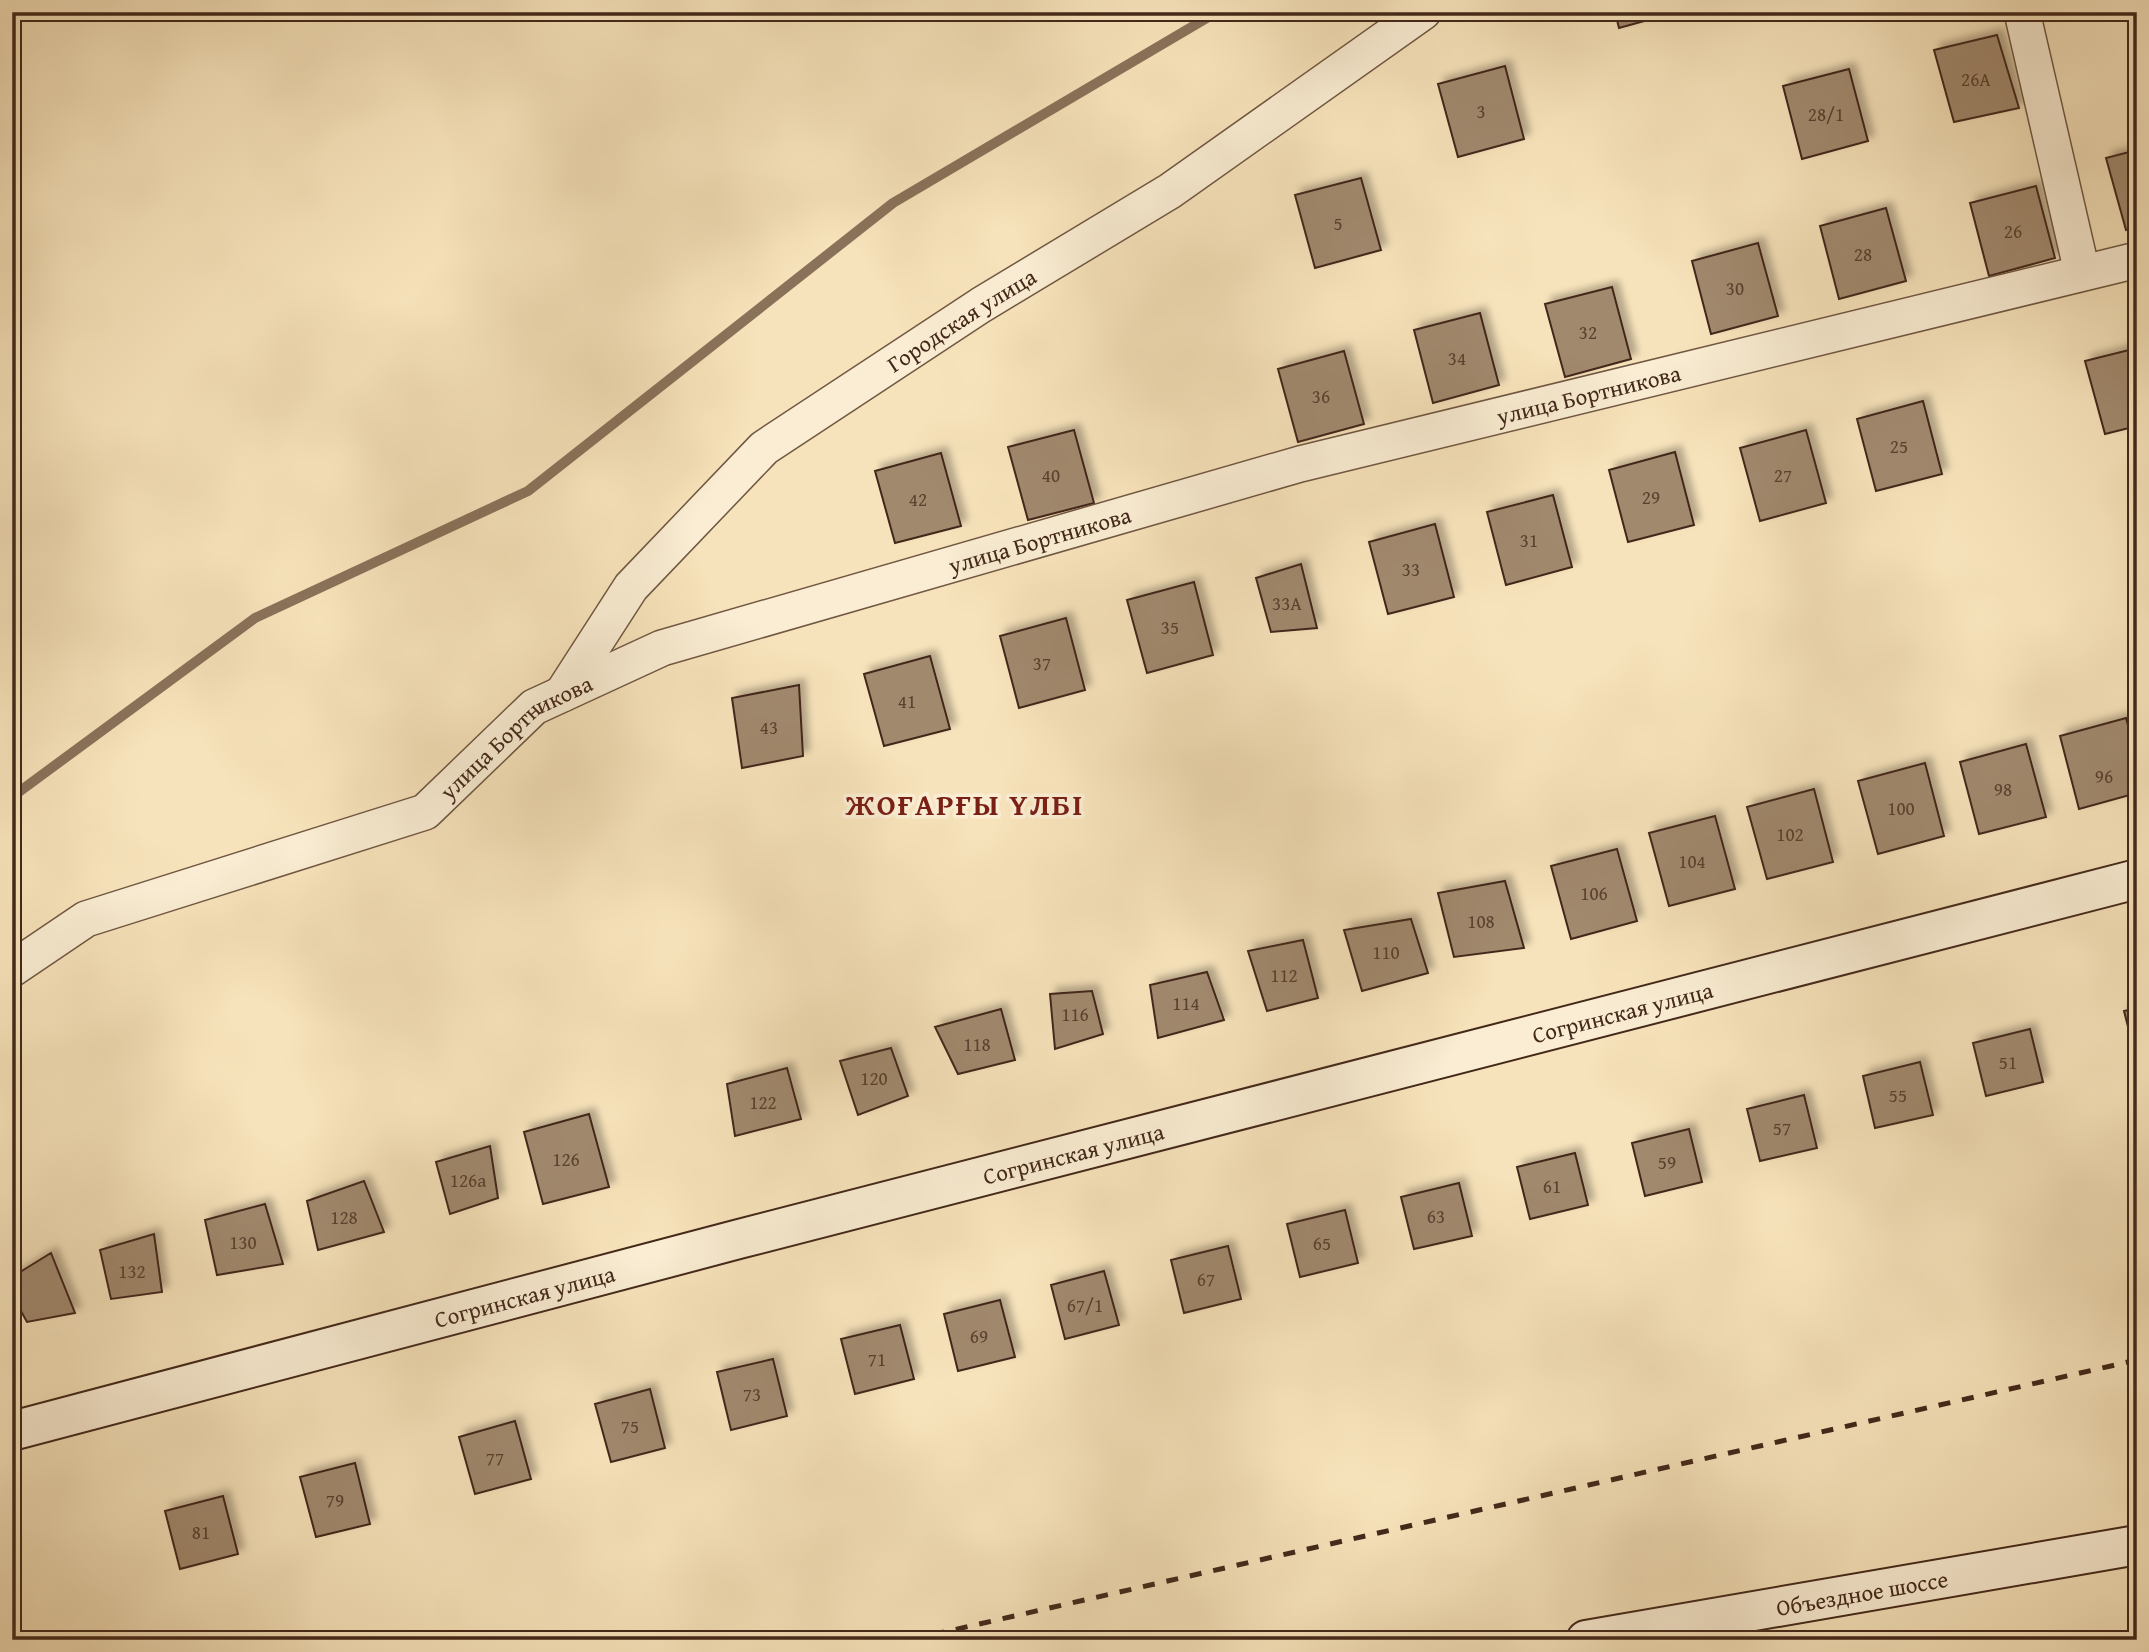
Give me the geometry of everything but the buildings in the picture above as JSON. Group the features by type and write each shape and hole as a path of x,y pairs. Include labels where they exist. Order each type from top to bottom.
{"main road":[{"name":"Согринская улица","path":"12,1432 739,1239 2137,879"},
{"name":"Объездное шоссе","path":"1586,1640 2137,1545"}],"street":[{"name":"Городская улица","path":"562,694 631,587 764,448 981,305 1170,191 1423,12"},
{"path":"2022,12 2082,272"},
{"name":"улица Бортникова","path":"12,969 86,919 425,812 534,707 662,648 1300,464 2137,260"}],"waterway":[{"path":"12,797 255,618 528,491 893,203 1217,12"}],"railway":[{"path":"909,1640 2137,1360"}],"district":[{"name":"ЖОҒАРҒЫ ҮЛБІ","path":"965,804"}]}
